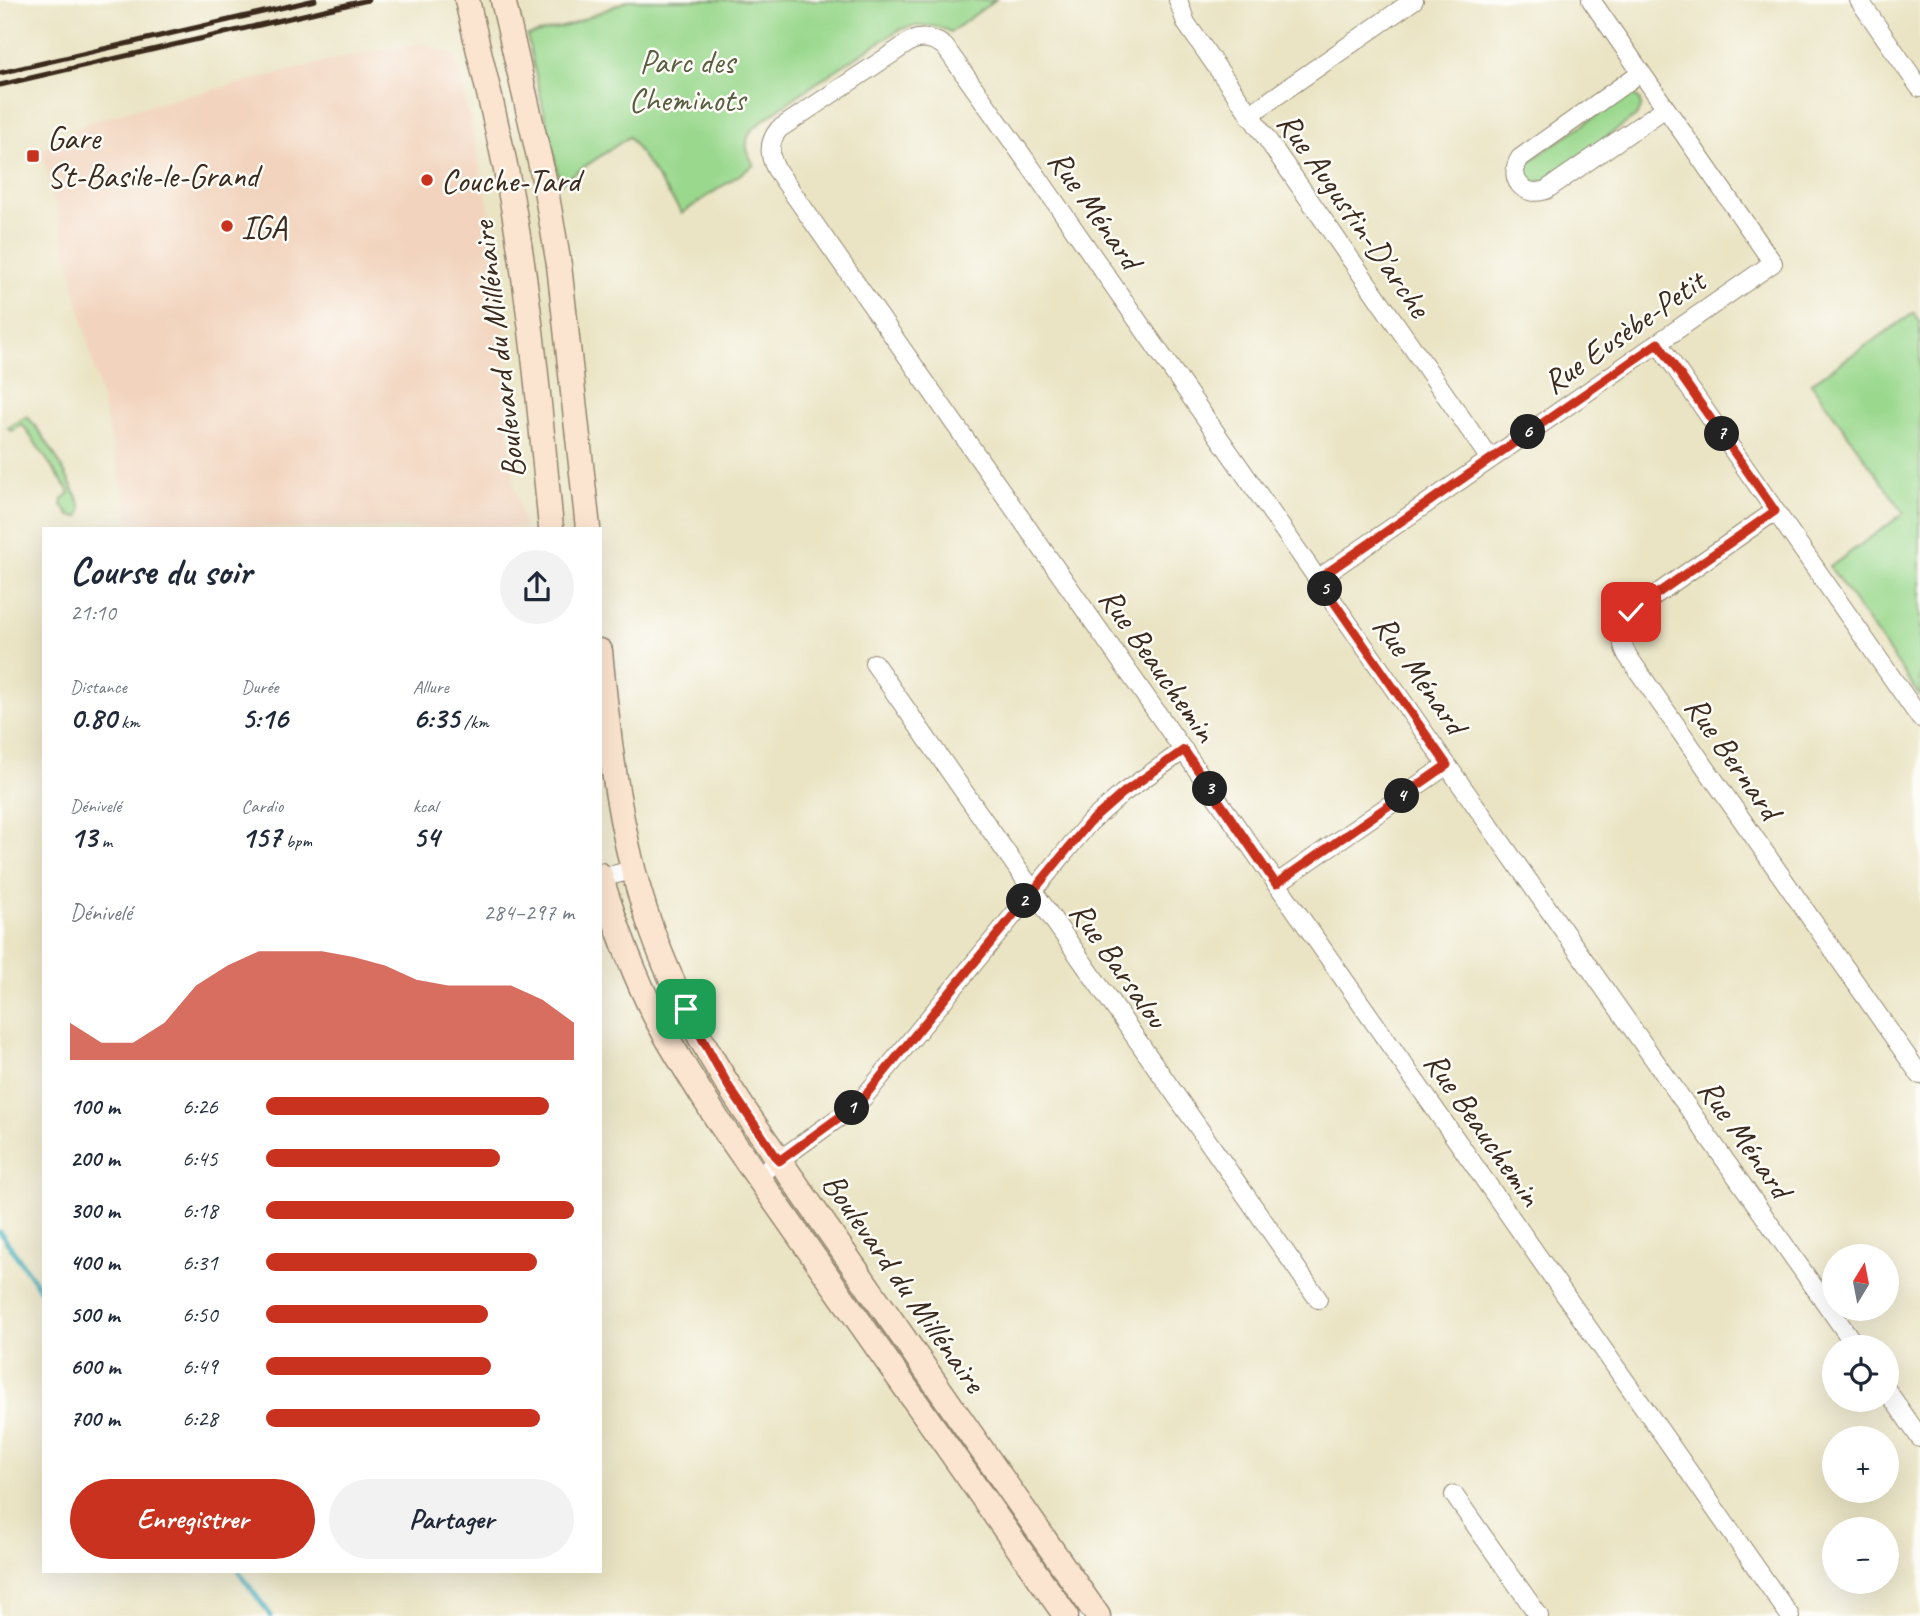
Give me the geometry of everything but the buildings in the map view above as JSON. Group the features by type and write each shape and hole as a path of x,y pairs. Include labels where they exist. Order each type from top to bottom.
{"street":[{"name":"Boulevard du Millénaire","path":"467,0 517,229 530,323 551,527"},
{"path":"503,0 553,222 588,527"},
{"name":"Rue Augustin-D'arche","path":"1178,0 1186,23 1249,116 1490,459"},
{"path":"1249,116 1414,0"},
{"name":"Rue Eusèbe-Petit","path":"1318,579 1773,263 1591,0"},
{"path":"1859,0 1920,88"},
{"name":"Rue Beauchemin","path":"931,40 916,39 906,44 783,126 771,143 771,159 783,180 1790,1616"},
{"name":"Rue Ménard","path":"931,40 948,51 1006,132 1848,1335"},
{"path":"1640,73 1520,158 1515,170 1518,183 1528,191 1546,190 1664,108"},
{"path":"1658,343 1920,718"},
{"name":"Rue Bernard","path":"1775,511 1631,612 1622,626 1622,644 1627,655 1920,1075"},
{"name":"Rue Barsalou","path":"874,663 1318,1299"},
{"name":"Boulevard du Millénaire","path":"602,669 613,764 633,870 651,928 686,1009 729,1087 779,1161 1098,1616"},
{"path":"757,1176 864,1097 1089,823 1107,805 1184,750"},
{"path":"1276,884 1447,765"},
{"path":"602,877 633,870"},
{"name":"Boulevard du Millénaire","path":"602,883 631,964 655,1015 689,1075 1066,1616"},
{"path":"1899,1408 1920,1438"},
{"path":"1454,1495 1539,1616"}],"shaded area":[{"path":"425,43 455,54 491,216 504,315 508,424 515,489 524,527 132,527 42,149 89,122 342,58"}],"green space":[{"name":"Parc des Cheminots","path":"629,0 995,0 951,32 926,26 901,29 794,98 749,134 747,150 754,165 682,213 629,137 560,183 527,36 570,25"},
{"path":"1627,95 1640,102 1641,108 1636,116 1543,181 1536,182 1527,177 1526,167 1530,161"},
{"path":"1914,313 1920,322 1920,696 1830,567 1904,513 1811,383"},
{"path":"27,416 65,472 82,509 79,517 70,516 62,505 62,500 70,493 22,424 12,431 8,428"}],"waterway":[{"path":"0,1232 42,1292"},
{"path":"240,1573 271,1616"}],"railway":[{"path":"0,73 315,0"},
{"path":"0,85 368,0"}],"place":[{"name":"Gare St-Basile-le-Grand","path":"33,156"},
{"name":"Couche-Tard","path":"427,180"},
{"name":"IGA","path":"227,226"}],"route":[{"path":"686,1009 729,1087 779,1161 864,1097 1089,823 1115,799 1184,750 1276,884 1447,765 1318,579 1658,343 1775,511 1631,612"}]}
